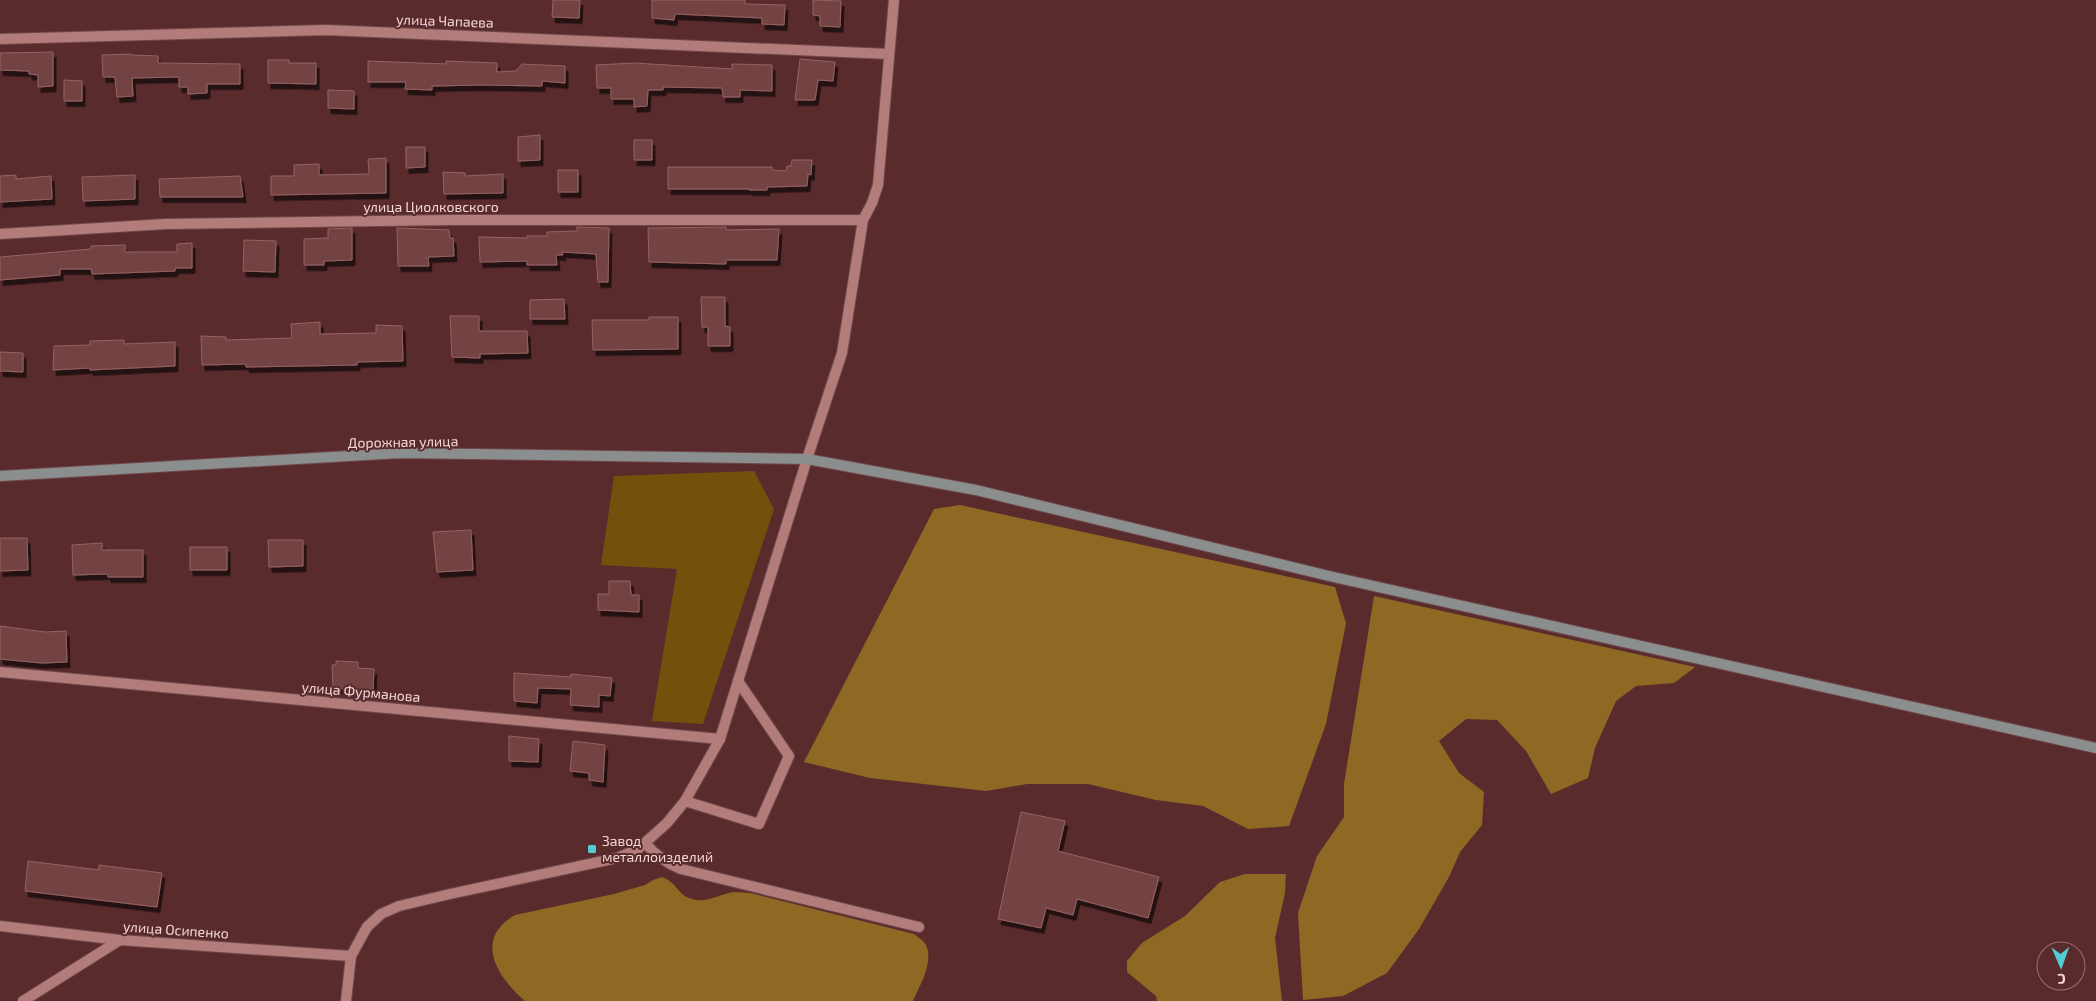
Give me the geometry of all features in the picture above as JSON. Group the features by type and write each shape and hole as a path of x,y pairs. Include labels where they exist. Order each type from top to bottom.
{"main road":[{"name":"Дорожная улица","path":"0,476 400,453 807,459 976,490 1338,578 2096,748"}],"street":[{"path":"346,1001 351,956 367,927 381,914 399,906 617,858 638,849 667,823 685,801 720,739 842,353 863,220 872,203 878,184 894,0"},
{"name":"улица Чапаева","path":"0,39 326,30 889,54"},
{"name":"улица Циолковского","path":"0,234 166,224 450,220 863,220"},
{"name":"улица Фурманова","path":"0,672 720,739"},
{"path":"685,801 759,824 788,756 738,681"},
{"path":"645,843 656,856 668,864 681,869 919,927"},
{"name":"улица Осипенко","path":"0,926 120,940 351,956"},
{"path":"23,1001 120,940"}],"shaded area":[{"path":"754,471 774,509 703,724 652,721 677,569 601,565 614,476"},
{"path":"960,505 1335,587 1346,623 1326,724 1289,826 1248,829 1203,806 1156,800 1088,784 1027,784 986,791 870,778 804,762 934,509"},
{"path":"1374,596 1695,667 1674,683 1636,686 1616,701 1595,748 1588,778 1551,794 1526,751 1497,720 1466,719 1439,741 1459,773 1484,792 1482,825 1460,852 1449,877 1419,929 1387,973 1343,996 1303,1000 1298,913 1317,856 1344,817 1344,784"},
{"path":"1245,874 1286,874 1285,893 1275,938 1282,1001 1157,1001 1156,996 1127,972 1127,961 1142,943 1185,916 1220,882"},
{"path":"662,877 671,882 682,894 695,900 706,900 734,892 750,893 914,934 925,944 928,952 925,973 913,1001 525,1001 498,970 492,946 495,935 502,925 515,915 614,894 645,885"}],"building":[{"path":"553,0 580,0 579,18 552,17"},
{"path":"652,0 745,0 745,4 785,5 784,25 762,24 762,18 675,14 674,20 652,18"},
{"path":"813,0 841,1 840,27 820,26 820,16 813,15"},
{"path":"53,52 53,86 38,87 38,75 29,74 29,71 0,70 0,53"},
{"path":"131,54 158,56 158,63 240,64 240,84 207,84 207,93 188,94 188,87 179,87 179,77 132,78 133,96 117,97 115,77 103,77 102,55"},
{"path":"800,59 835,62 833,81 818,80 815,100 795,100"},
{"path":"268,60 289,60 289,63 316,63 316,84 268,83"},
{"path":"368,61 446,64 446,61 497,63 497,72 516,71 522,64 565,66 565,83 542,81 542,86 432,86 432,90 405,89 406,82 368,82"},
{"path":"634,63 732,69 732,64 772,65 772,91 740,90 740,97 723,97 722,88 663,87 663,90 648,90 647,106 634,107 634,99 611,99 611,88 597,88 596,65"},
{"path":"64,80 82,81 82,101 64,101"},
{"path":"328,90 354,91 354,109 328,108"},
{"path":"540,135 540,160 518,161 518,137"},
{"path":"634,140 652,140 652,160 634,160"},
{"path":"406,147 425,147 425,167 406,168"},
{"path":"386,158 386,193 271,195 271,176 294,176 294,165 319,164 319,175 369,174 368,159"},
{"path":"792,160 812,160 811,175 808,174 807,186 767,187 767,190 668,189 668,167 772,167 772,170 786,171 787,166 791,166"},
{"path":"558,170 578,170 578,192 558,192"},
{"path":"443,172 465,173 465,176 503,174 503,193 444,194"},
{"path":"16,175 16,179 51,176 52,199 0,202 0,176"},
{"path":"135,175 135,199 83,201 82,177"},
{"path":"240,176 243,197 160,197 159,179"},
{"path":"577,227 609,228 608,282 598,282 596,254 562,252 563,255 556,255 557,265 527,265 527,261 480,262 479,237 527,238 527,236 547,236 547,232 577,231"},
{"path":"726,227 726,230 779,229 777,260 726,260 726,264 649,262 648,228"},
{"path":"352,228 352,260 324,261 324,265 304,265 304,239 328,238 328,229"},
{"path":"397,228 449,230 450,238 453,238 454,256 428,257 429,266 398,266"},
{"path":"244,240 276,241 275,272 243,271"},
{"path":"192,243 192,268 175,268 175,271 92,274 91,269 60,269 60,275 0,280 0,257 91,249 91,246 125,245 125,252 177,252 177,244"},
{"path":"701,297 725,297 725,326 730,327 730,346 708,346 708,327 702,327"},
{"path":"564,299 565,319 530,319 530,300"},
{"path":"450,316 479,316 479,331 527,331 528,353 480,354 480,358 452,357"},
{"path":"649,317 678,317 678,349 593,350 592,320 649,320"},
{"path":"320,322 320,334 376,333 376,325 402,326 403,361 357,362 357,365 246,367 246,364 202,365 201,336 226,337 226,340 292,338 291,324"},
{"path":"124,340 124,344 175,342 175,366 53,370 54,346 90,345 90,341"},
{"path":"0,352 23,353 23,372 0,371"},
{"path":"471,530 473,570 437,572 433,532"},
{"path":"0,538 27,538 28,570 0,571"},
{"path":"268,540 303,540 303,566 269,567"},
{"path":"102,543 102,550 143,550 143,577 108,577 107,574 73,575 72,545"},
{"path":"190,547 227,547 227,570 190,570"},
{"path":"609,581 630,581 631,595 639,595 639,612 598,610 598,594 609,594"},
{"path":"0,626 45,632 66,631 67,662 42,663 0,659"},
{"path":"336,661 358,662 358,668 374,669 373,691 333,688 332,665 336,665"},
{"path":"514,673 571,677 571,674 612,678 610,696 599,695 599,707 570,705 571,689 538,688 537,703 514,701"},
{"path":"509,736 539,739 538,762 509,761"},
{"path":"573,741 605,745 603,782 589,780 589,773 570,771"},
{"path":"1021,812 1065,821 1058,851 1159,877 1148,918 1077,899 1073,915 1046,908 1041,928 998,919"},
{"path":"28,861 99,870 99,865 162,873 157,907 25,891"}],"place":[{"name":"Завод металлоизделий","path":"592,849"}]}
